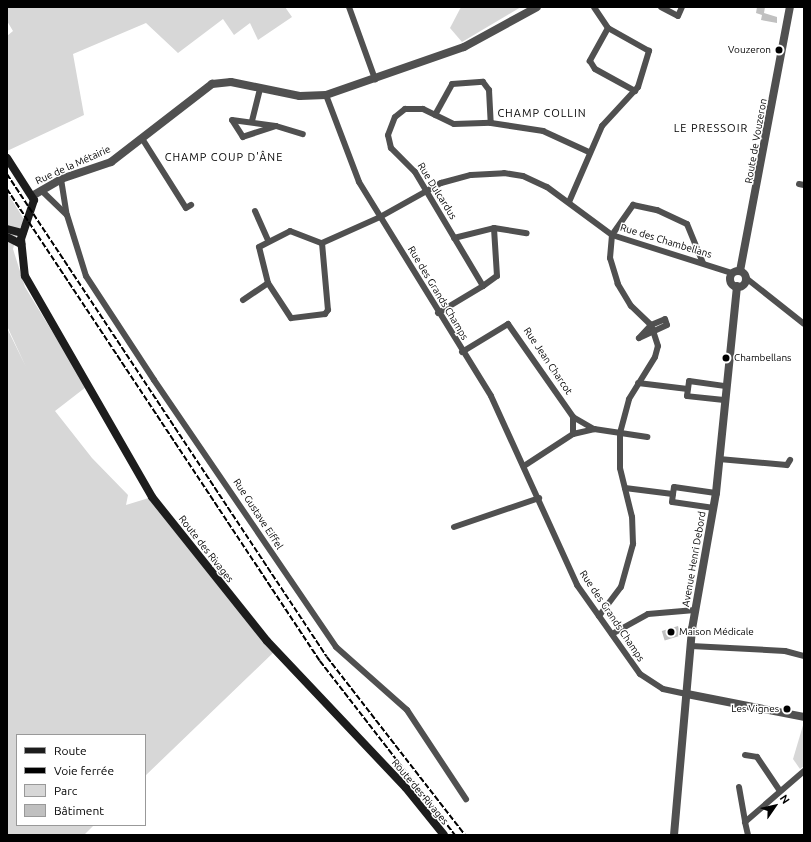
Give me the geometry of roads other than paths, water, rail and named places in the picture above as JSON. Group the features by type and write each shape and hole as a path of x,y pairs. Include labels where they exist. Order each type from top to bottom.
{"main road":[{"path":"7,158 32,196"},
{"name":"Route des Rivages","path":"32,196 34,206 22,234 21,244 23,267 34,294 152,497 271,646 406,788 444,835"},
{"path":"7,229 22,234"},
{"path":"7,237 21,244"}],"street":[{"path":"349,7 375,78"},
{"name":"Rue de la Métairie","path":"32,196 61,179 111,162 143,140 199,91 212,84 231,82 300,96 326,95 464,47 537,7"},
{"path":"569,202 589,152 609,116 635,91 649,51 608,28 594,7"},
{"path":"661,7 678,16 682,7"},
{"name":"Route de Vouzeron","path":"739,274 791,9"},
{"path":"608,28 590,61 595,69 635,91"},
{"path":"435,115 452,84 483,82 489,90 491,123"},
{"path":"252,122 260,88"},
{"name":"Rue des Grands Champs","path":"326,95 352,167 380,217 438,313 491,396 539,498 573,577 599,616 646,680 662,689 686,694"},
{"name":"Rue Dulcardus","path":"483,286 412,168 391,148 389,128 405,109 423,109 454,124 491,123 543,131 589,152"},
{"path":"264,127 252,122 234,118 232,123 243,137 264,127 276,126 303,134"},
{"path":"143,140 186,208 191,205"},
{"name":"Rue des Chambellans","path":"322,243 380,217 424,190 471,175 504,173 536,181 569,202 612,235 739,274 804,324"},
{"name":"Rue Gustave Eiffel","path":"61,179 67,215 86,276 282,568 343,655 412,717 466,799"},
{"name":"Rue Gustave Eiffel","path":"41,190 67,215"},
{"path":"599,616 621,586 631,556 632,524 624,488 620,433 629,398 655,357 656,332 651,324 631,306 618,284 610,258 612,235 633,206 657,210 687,224 703,263"},
{"path":"255,211 268,240"},
{"path":"454,238 494,228 526,233"},
{"path":"438,313 497,276 494,228"},
{"path":"290,231 322,243 327,312 294,319 268,283 258,251 261,244 290,231"},
{"path":"739,274 742,286 737,286 730,282 739,274"},
{"path":"243,300 268,283"},
{"name":"Avenue Henri Debord","path":"674,835 695,610 716,493 724,400 737,286"},
{"path":"663,319 667,320 667,325 656,332 639,338 651,324 663,319"},
{"name":"Rue Jean Charcot","path":"462,352 508,324 573,417 594,429 647,437"},
{"path":"724,400 687,396 689,381 726,386"},
{"path":"638,383 688,388"},
{"path":"573,417 573,434"},
{"name":"Rue Jean Charcot","path":"524,466 573,434 594,429"},
{"path":"719,458 787,465 790,460"},
{"path":"714,508 672,502 673,494 674,487 716,493"},
{"path":"624,488 673,494"},
{"path":"454,527 539,498"},
{"path":"612,634 648,614 695,610"},
{"path":"691,646 785,651 804,656"},
{"path":"686,694 804,717"},
{"path":"745,755 757,757 780,791"},
{"path":"745,822 804,771"},
{"path":"739,787 748,835"}],"railway":[{"path":"7,174 327,657 465,835"},
{"path":"7,189 320,661 455,835"}],"place":[{"name":"Vouzeron","path":"779,50"},
{"name":"Chambellans","path":"726,358"},
{"name":"Maison Médicale","path":"671,632"},
{"name":"Les Vignes","path":"787,709"}],"district":[{"name":"CHAMP COLLIN","path":"542,113"},
{"name":"LE PRESSOIR","path":"711,128"},
{"name":"CHAMP COUP D'ÂNE","path":"224,157"}]}
